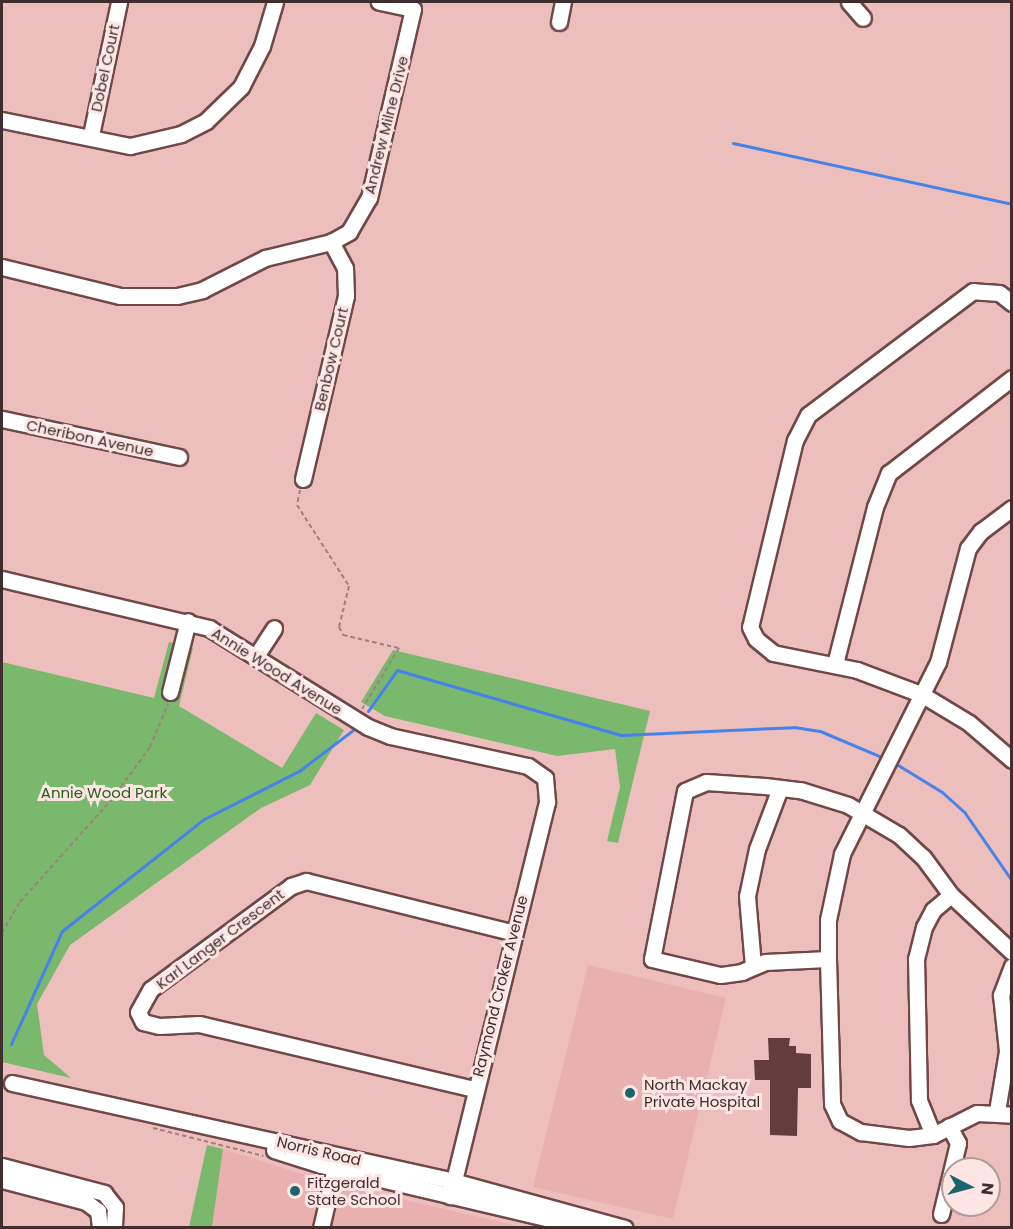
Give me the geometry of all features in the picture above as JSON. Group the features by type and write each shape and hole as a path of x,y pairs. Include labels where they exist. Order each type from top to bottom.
{"street":[{"name":"Dobel Court","path":"91,135 119,2"},
{"path":"2,120 65,135 91,135 114,145 155,143 206,121 241,87 254,65 275,2"},
{"name":"Andrew Milne Drive","path":"2,267 120,296 177,296 202,290 265,258 332,242 349,232 369,198 413,9 379,2"},
{"path":"559,22 563,2"},
{"path":"849,2 863,18"},
{"name":"Benbow Court","path":"303,479 346,296 345,268 332,242"},
{"path":"1008,750 921,694 835,664 773,653 756,639 750,627 801,425 808,415 973,291 999,293 1011,303"},
{"path":"835,664 875,507 889,473 1011,378"},
{"name":"Cheribon Avenue","path":"2,419 179,457"},
{"path":"1011,508 981,531 968,548 938,662 862,814 834,879 828,959 832,1104 840,1121 861,1132 885,1137 933,1135 973,1114 1004,1113 1006,1051 1001,995 1011,966"},
{"name":"Annie Wood Avenue","path":"2,579 188,621 227,637 355,719 390,736 528,766 545,778"},
{"path":"170,692 188,621"},
{"path":"256,656 273,628"},
{"name":"Raymond Croker Avenue","path":"452,1188 474,1089 547,802 545,778"},
{"path":"828,959 780,960 753,966 742,972 720,975 652,959 685,790 706,782 780,788 800,790 848,805 899,836 923,857 951,895 1011,952"},
{"path":"753,966 747,896 757,849 780,788"},
{"name":"Karl Langer Crescent","path":"474,1089 199,1023 151,1024 143,1022 138,1012 151,989 291,885 306,881 514,933"},
{"path":"933,1135 919,1100 916,959 924,927 933,910 951,895"},
{"name":"Norris Road","path":"7,1081 314,1163 452,1188 625,1227"},
{"name":"Norris Road","path":"7,1081 432,1191 452,1188 587,1227"},
{"path":"949,1126 958,1143 955,1157"},
{"path":"321,1227 335,1166"},
{"path":"2,1167 49,1185 81,1193 107,1223"},
{"path":"2,1180 49,1185"}],"path":[{"path":"303,479 297,505 349,586 339,627 343,634 399,648 355,719"},
{"path":"2,933 20,902 112,799 150,747 170,692"}],"shaded area":[{"name":"North Mackay Private Hospital","path":"588,965 726,998 673,1219 533,1187"},
{"name":"Fitzgerald State School","path":"223,1149 325,1181 522,1227 212,1228"}],"green space":[{"name":"Annie Wood Park","path":"169,642 193,648 179,706 282,768 316,713 344,730 310,785 261,808 70,945 37,1004 44,1055 71,1078 2,1062 2,662 154,698"},
{"path":"393,650 650,711 618,843 607,841 620,787 615,749 557,756 385,716 361,702"},
{"path":"207,1145 223,1149 212,1227 189,1227"}],"building":[{"path":"768,1038 790,1038 789,1046 796,1046 796,1053 811,1054 811,1088 798,1088 797,1136 770,1135 770,1080 755,1080 754,1060 769,1060"}],"waterway":[{"path":"733,143 1012,204"},
{"path":"368,711 397,670 621,735 794,727 820,731 884,758"},
{"path":"11,1044 62,931 204,819 299,771 357,727"},
{"path":"893,762 942,792 965,813 1012,881"}],"place":[{"name":"North Mackay Private Hospital","path":"630,1093"},
{"name":"Fitzgerald State School","path":"295,1191"}]}
